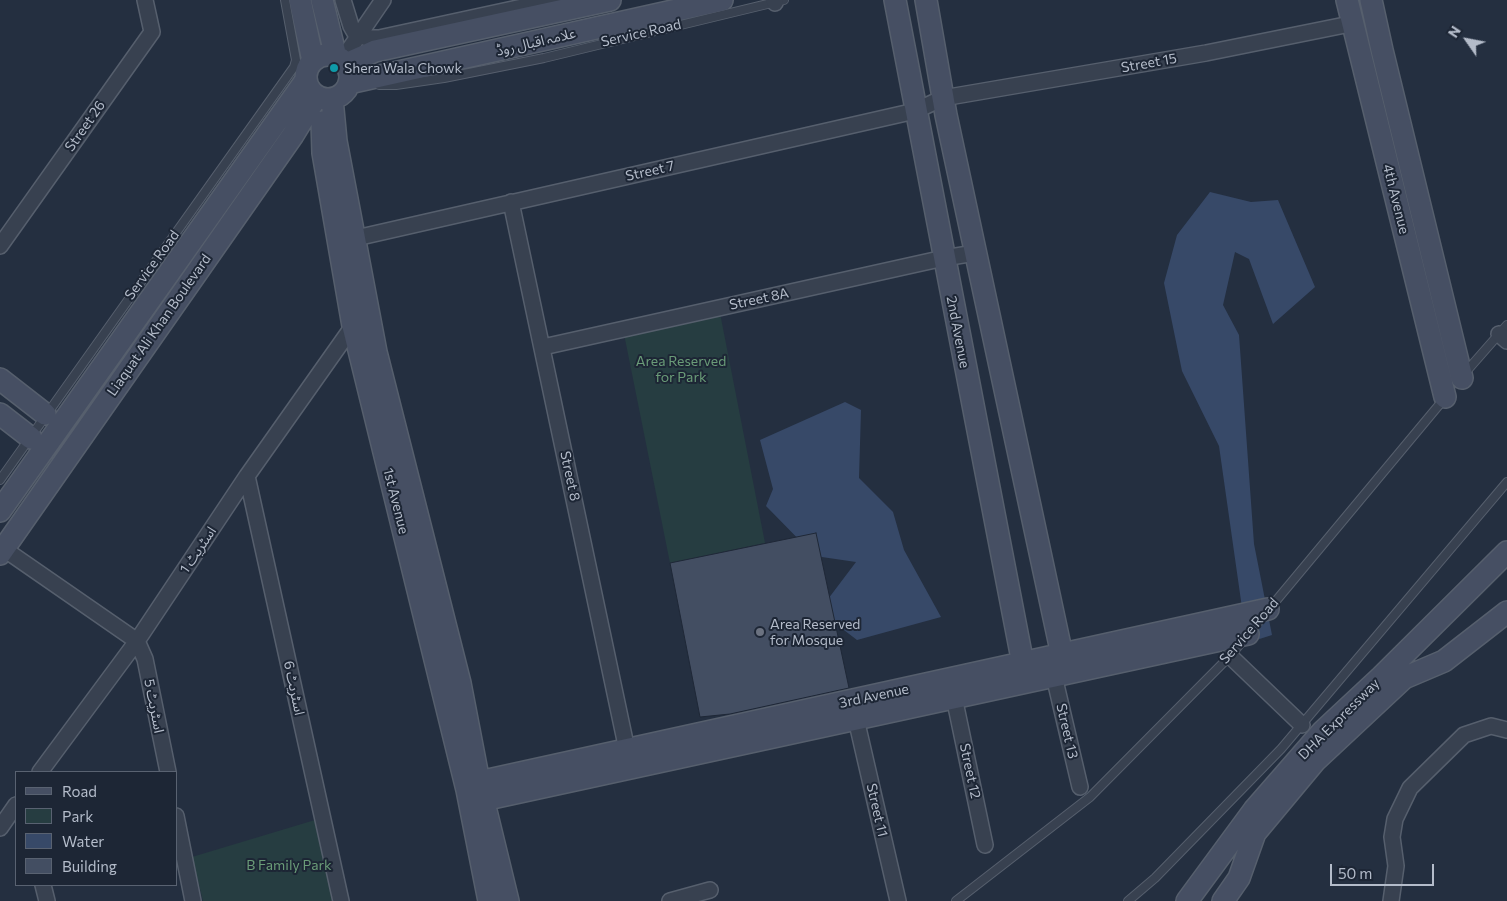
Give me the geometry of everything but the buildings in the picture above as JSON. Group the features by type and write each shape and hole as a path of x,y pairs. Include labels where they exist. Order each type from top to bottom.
{"main road":[{"path":"300,0 313,82 336,141 356,238 376,352 460,683 481,791 508,901"},
{"path":"313,82 346,91 343,66 322,0"},
{"path":"343,66 375,50 610,0"},
{"name":"علامہ اقبال روڈ","path":"343,66 722,0"},
{"name":"2nd Avenue","path":"895,0 1023,664"},
{"path":"926,0 943,98 1062,655"},
{"name":"4th Avenue","path":"1347,0 1453,388"},
{"name":"4th Avenue","path":"1371,0 1453,388"},
{"path":"313,82 322,56 343,66"},
{"name":"1st Avenue","path":"313,82 323,153 353,326 466,790 489,901"},
{"name":"Liaquat Ali Khan Boulevard","path":"0,511 313,82"},
{"name":"Liaquat Ali Khan Boulevard","path":"2,551 293,135 313,82"},
{"path":"0,379 45,414"},
{"path":"0,414 31,438"},
{"name":"DHA Expressway","path":"1187,901 1254,810 1323,731 1382,677 1507,552"},
{"name":"3rd Avenue","path":"481,791 627,750 1268,609"},
{"name":"DHA Expressway","path":"1223,901 1239,878 1255,833 1315,761 1404,678 1444,661 1507,612"},
{"name":"3rd Avenue","path":"481,791 856,719 1248,634"}],"street":[{"name":"Street 26","path":"0,246 152,32 145,0"},
{"path":"343,0 351,26 361,36 379,38 555,0"},
{"path":"343,66 384,0"},
{"name":"Street 15","path":"943,98 1206,53 1354,24"},
{"name":"Street 7","path":"356,238 915,111 943,98"},
{"name":"Street 8","path":"511,202 627,750"},
{"name":"Street 8A","path":"543,347 944,258 976,253"},
{"name":"اسٹریٹ 1","path":"41,771 137,641 247,476 353,326"},
{"name":"اسٹریٹ 6","path":"247,476 341,901"},
{"path":"2,551 137,641"},
{"name":"اسٹریٹ 5","path":"137,641 145,659 168,771"},
{"path":"1230,656 1302,725"},
{"name":"Street 13","path":"1054,676 1080,787"},
{"name":"Street 12","path":"954,698 985,845"},
{"name":"Street 11","path":"856,719 898,901"},
{"path":"1391,901 1396,866 1392,837 1394,819 1410,788 1464,735 1491,726 1507,730"},
{"path":"0,828 15,806"},
{"path":"178,826 193,901"},
{"path":"43,886 47,901"},
{"path":"670,901 710,890"}],"lane":[{"path":"285,0 296,60 313,82"},
{"name":"Service Road","path":"343,66 396,86 544,58 643,32 778,1"},
{"name":"Service Road","path":"0,480 31,438 45,414 313,82"},
{"name":"Service Road","path":"956,901 1090,797 1230,656 1453,388 1504,333"},
{"path":"1128,901 1155,878 1302,725 1507,482"}],"green space":[{"name":"Area Reserved for Park","path":"719,308 765,543 670,563 623,329"},
{"name":"B Family Park","path":"315,820 333,901 203,901 192,857"}],"water":[{"path":"1210,192 1251,202 1278,200 1315,287 1273,324 1249,259 1235,252 1223,305 1239,335 1254,544 1272,635 1247,643 1219,446 1182,371 1164,283 1177,235"},
{"path":"845,402 861,410 859,478 893,512 904,550 941,617 857,640 819,611 856,562 815,556 766,506 773,489 760,440"}],"place":[{"name":"Shera Wala Chowk","path":"334,68"},
{"name":"Area Reserved for Mosque","path":"760,632"}]}
